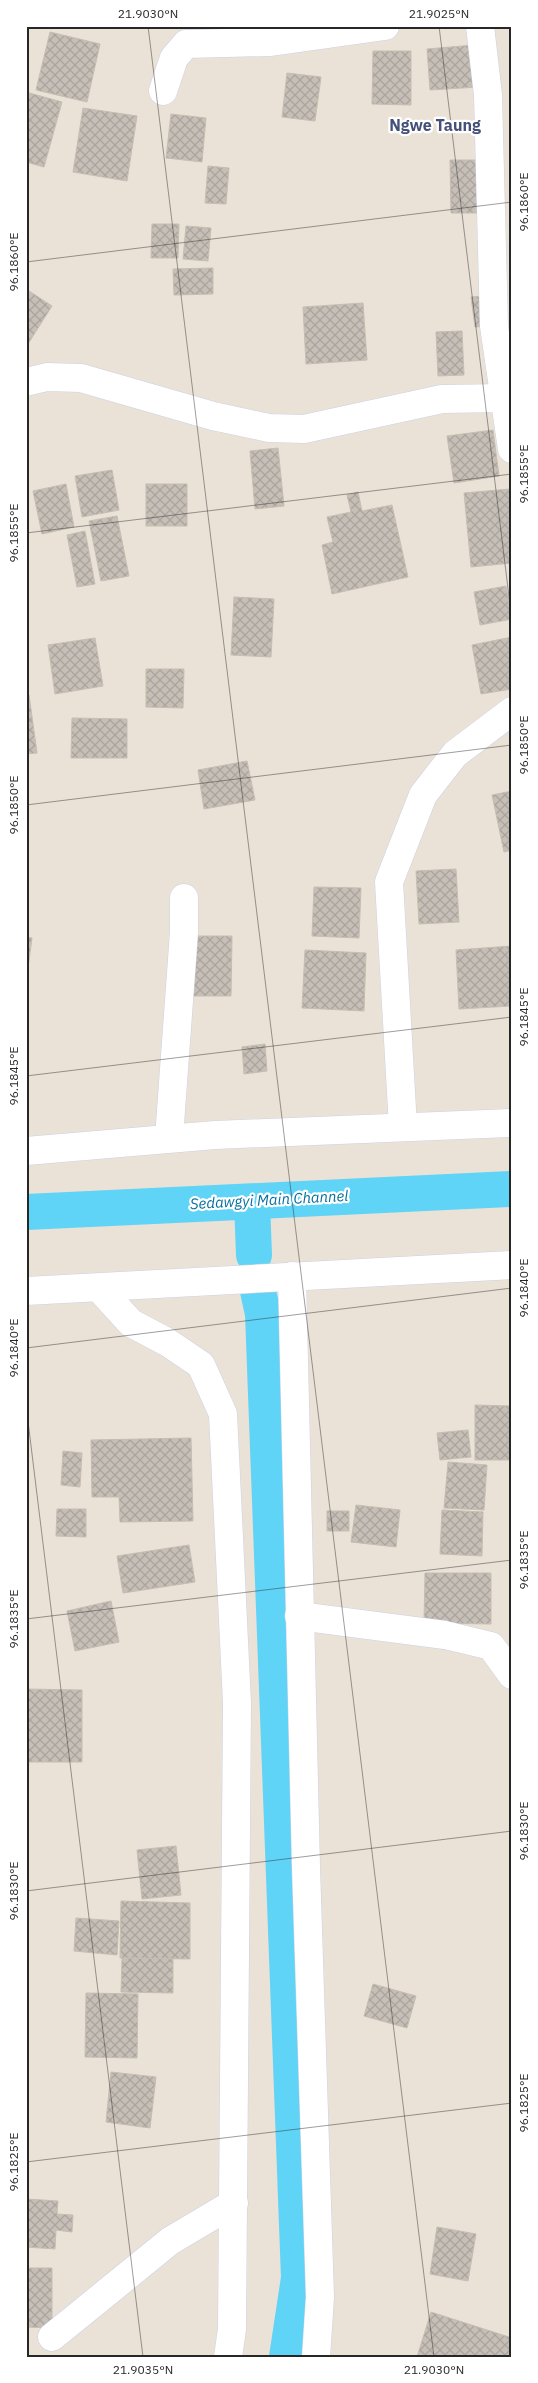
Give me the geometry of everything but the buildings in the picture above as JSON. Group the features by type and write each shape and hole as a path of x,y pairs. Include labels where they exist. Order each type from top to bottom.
{"street":[{"path":"163,91 174,58 186,44 271,42 385,26"},
{"path":"480,26 501,194 494,326 508,400 512,449"},
{"path":"26,382 47,377 81,378 213,416 269,428 304,429 442,399 508,400"},
{"path":"403,1127 389,882 423,795 455,754 512,711"},
{"path":"169,1138 184,932 184,898"},
{"path":"26,1151 169,1138 512,1123"},
{"path":"26,1291 512,1265"},
{"path":"292,1276 320,2297 316,2357"},
{"path":"99,1288 131,1322 167,1342 200,1365 223,1414 237,1702 234,2203 232,2329 228,2357"},
{"path":"300,1616 445,1635 490,1646 512,1676"},
{"path":"52,2337 170,2241 234,2203"}],"waterway":[{"name":"Sedawgyi Main Channel","path":"26,1212 512,1189"},
{"path":"252,1202 254,1255"},
{"path":"258,1291 263,1314 299,2278 287,2357"}],"district":[{"name":"Ngwe Taung","path":"435,125"}]}
